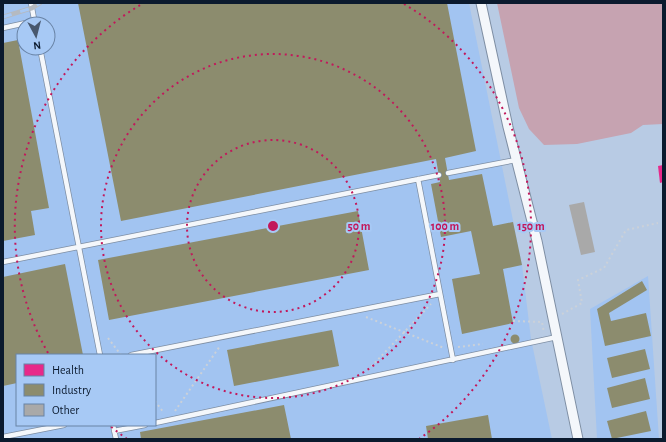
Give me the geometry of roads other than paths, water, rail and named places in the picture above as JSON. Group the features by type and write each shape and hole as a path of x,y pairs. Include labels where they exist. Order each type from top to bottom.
{"street":[{"path":"481,3 516,160 537,241 578,439"}],"lane":[{"path":"31,3 34,16"},
{"path":"3,28 16,26"},
{"path":"42,56 100,354"},
{"path":"448,173 516,160"},
{"path":"3,262 439,175"},
{"path":"418,179 453,360"},
{"path":"136,354 440,294"},
{"path":"156,423 557,337"},
{"path":"3,437 59,426"},
{"path":"113,426 116,439"},
{"path":"114,431 140,426"}],"railway":[{"path":"3,17 32,8 40,3"}]}
